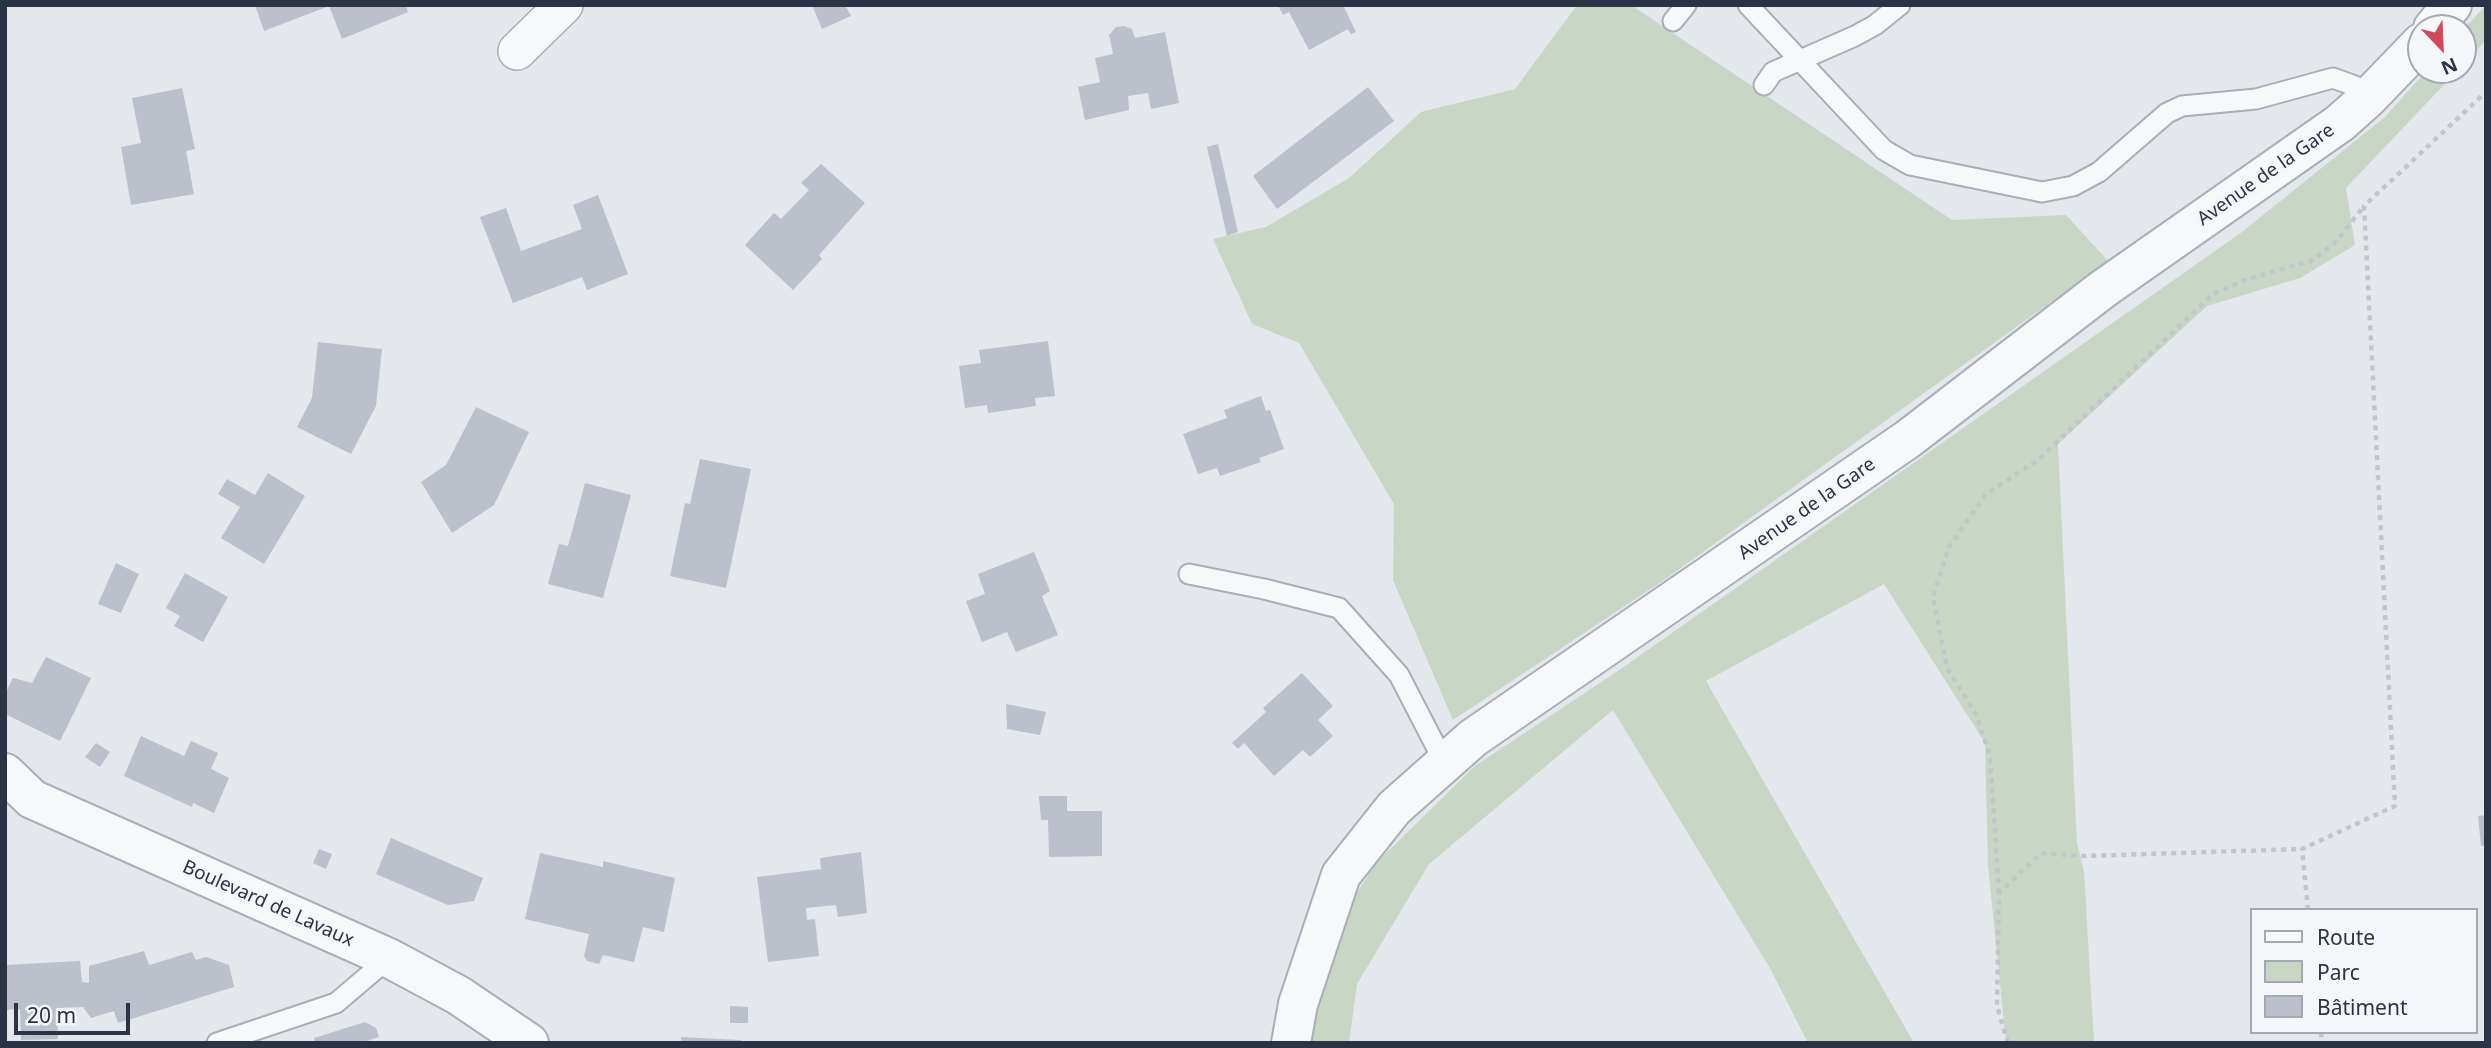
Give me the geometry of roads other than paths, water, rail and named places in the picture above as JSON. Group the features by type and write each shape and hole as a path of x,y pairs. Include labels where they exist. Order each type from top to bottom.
{"street":[{"path":"517,51 564,5"},
{"name":"Avenue de la Gare","path":"1292,1043 1298,1004 1341,875 1394,808 1473,738 1908,439 2103,289 2340,123 2407,58"},
{"name":"Boulevard de Lavaux","path":"5,773 32,799 389,958 458,995 528,1043"}],"lane":[{"path":"1672,21 1686,5"},
{"path":"1748,5 1884,150 1910,165 2042,192 2073,186 2099,172 2167,113 2182,106 2256,99 2333,78 2355,86 2368,98"},
{"path":"1764,85 1773,72 1855,36 1875,25 1900,5"},
{"path":"1189,574 1339,608 1399,675 1445,765"},
{"path":"217,1043 336,1003 389,958"}]}
